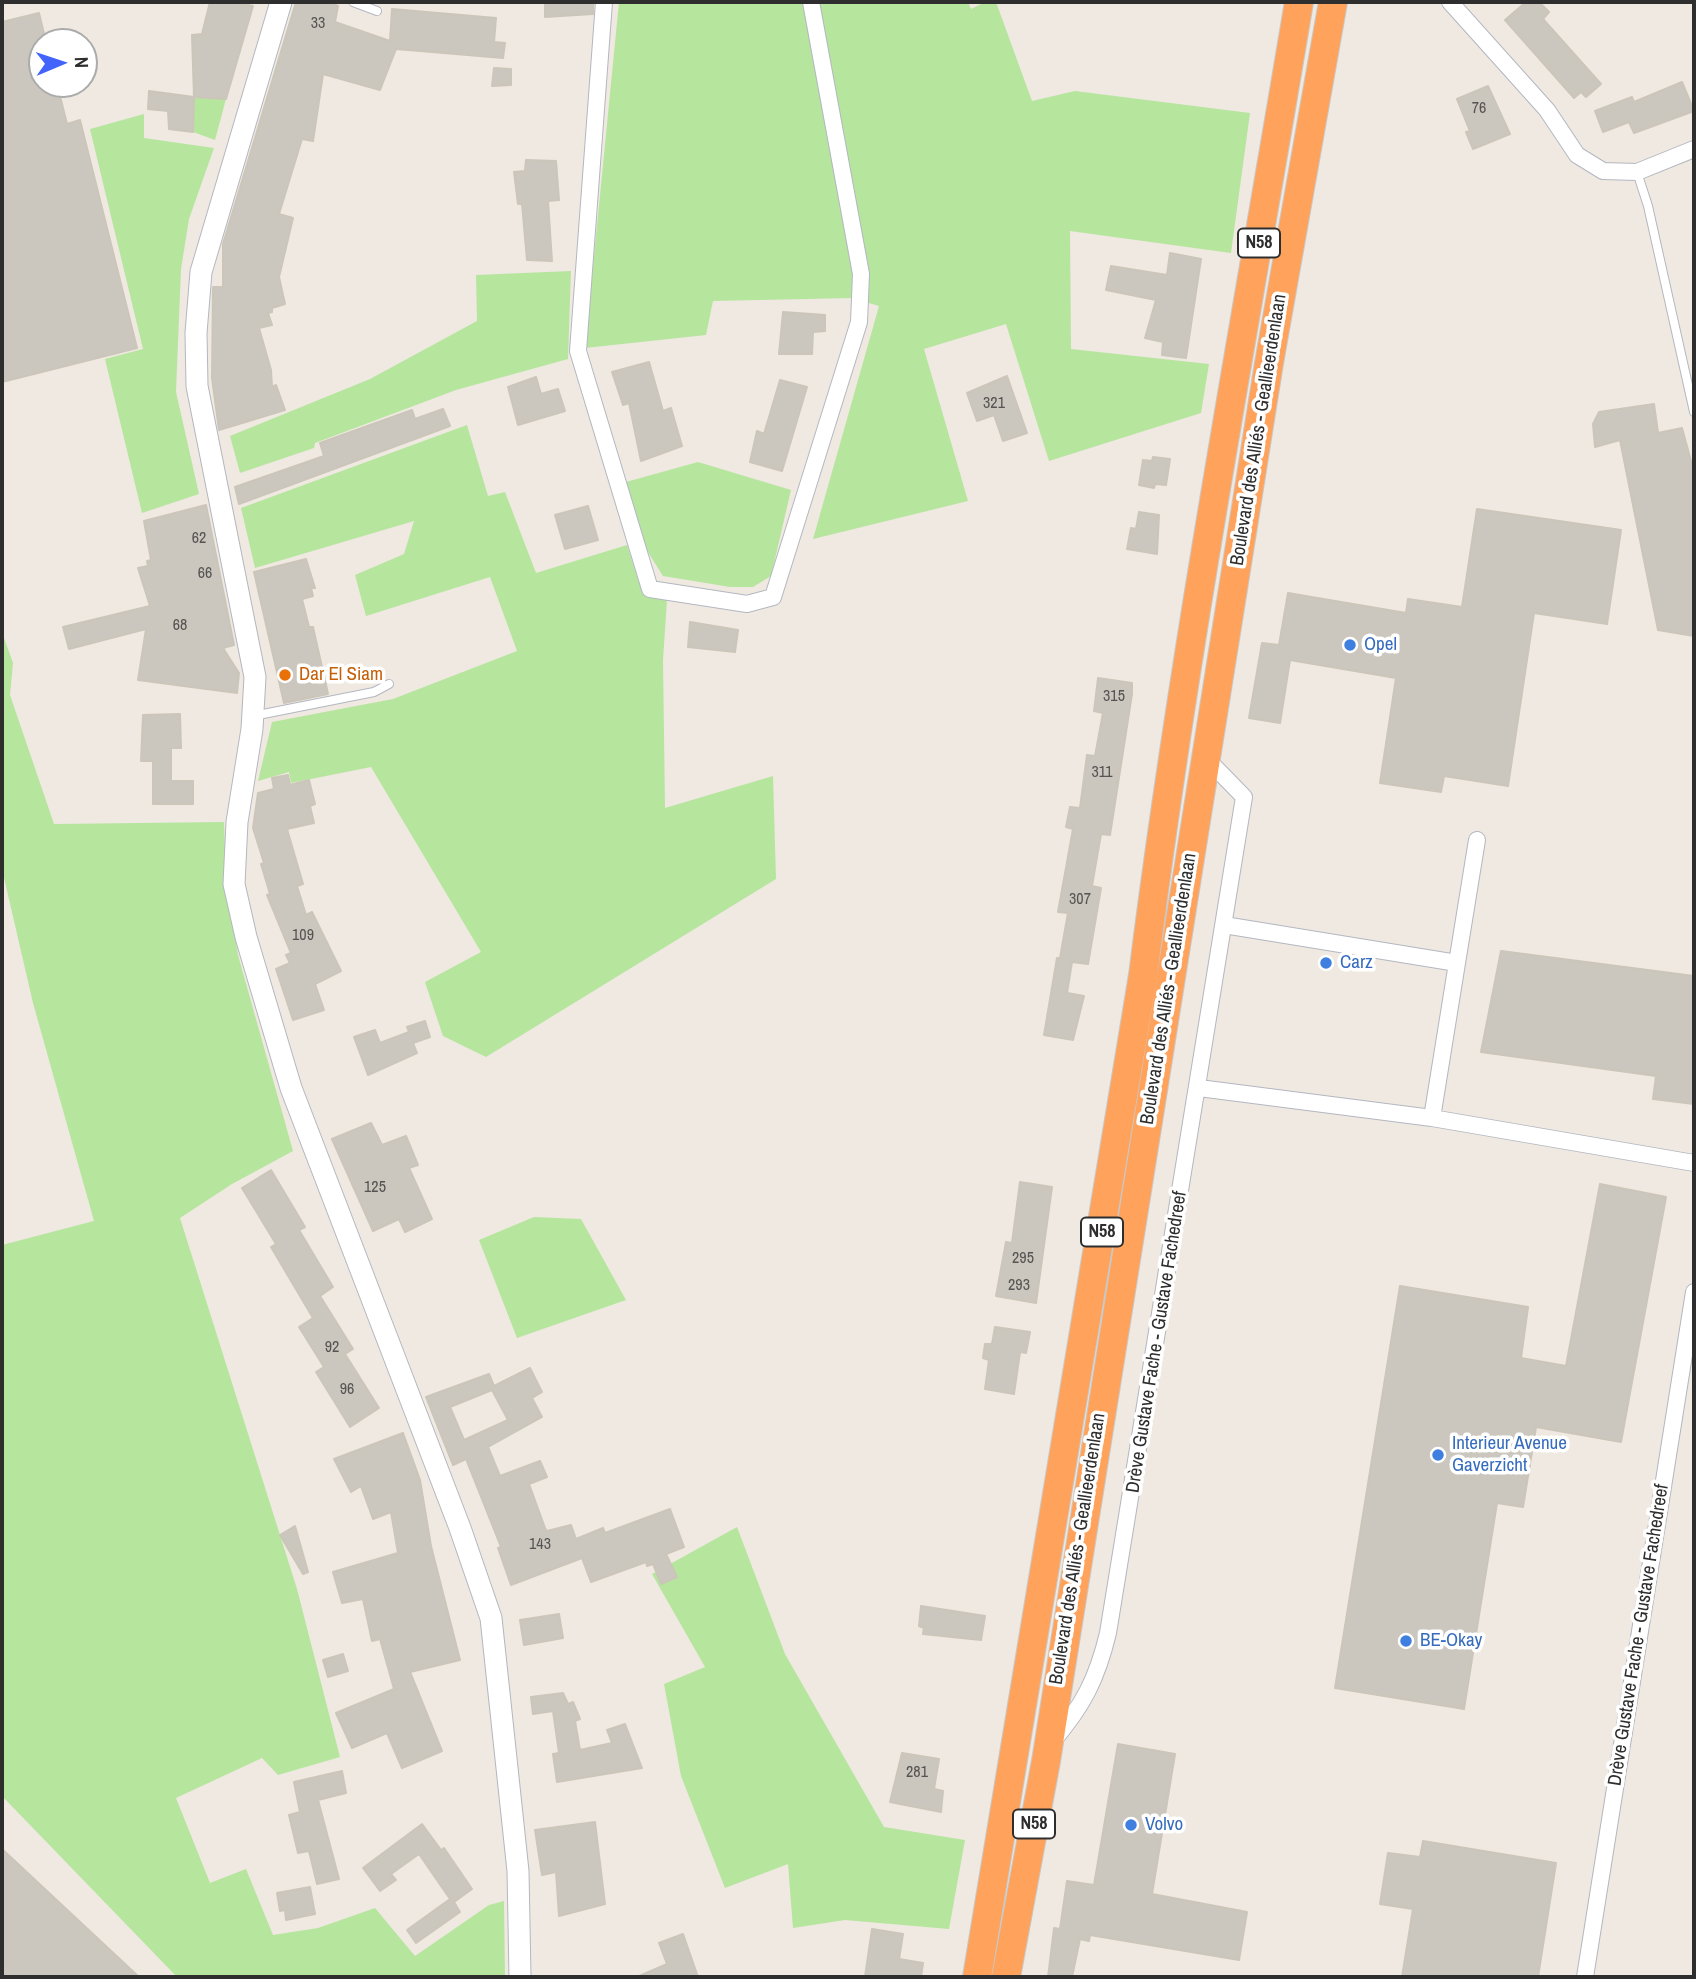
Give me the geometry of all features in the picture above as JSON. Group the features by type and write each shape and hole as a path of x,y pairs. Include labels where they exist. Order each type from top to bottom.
{"highway":[{"name":"Boulevard des Alliés - Geallieerdenlaan","path":"1006,1977 1048,1746 1300,2"},
{"name":"Boulevard des Alliés - Geallieerdenlaan","path":"1213,611 1269,363 1333,2"},
{"name":"Boulevard des Alliés - Geallieerdenlaan","path":"977,1977 1143,975 1190,754"}],"street":[{"path":"281,2 201,272 196,333 197,386 255,677 253,716 237,822 234,884 246,937 291,1088 456,1516 491,1618 518,1871 520,1977"},
{"path":"604,2 578,351 650,589 747,604 773,597 859,322 861,274 811,2"},
{"path":"1450,2 1547,110 1577,155 1603,172 1637,172 1694,149"},
{"name":"Drève Gustave Fache - Gustave Fachedreef","path":"1048,1746 1076,1713 1098,1673 1108,1633 1199,1088 1244,797 1190,754"},
{"path":"1432,1118 1477,840"},
{"path":"1224,925 1457,963"},
{"path":"1199,1088 1432,1118 1694,1164"},
{"name":"Drève Gustave Fache - Gustave Fachedreef","path":"1585,1977 1694,1293"}],"lane":[{"path":"353,2 377,11"},
{"path":"1637,172 1648,206 1694,412"},
{"path":"253,716 374,692 389,684"}],"green space":[{"path":"619,2 968,2 971,9 985,2 996,2 1032,101 1075,91 1250,113 1231,253 1070,231 1071,349 1209,364 1201,413 1049,461 1006,324 924,349 968,501 813,539 879,306 852,298 713,301 706,335 585,348"},
{"path":"207,93 226,99 215,140 193,132 194,97 207,97"},
{"path":"144,114 144,138 214,148 189,219 181,269 176,392 199,494 142,513 105,359 143,349 90,129"},
{"path":"571,271 568,359 456,390 315,443 314,448 240,473 230,436 370,379 477,321 476,275"},
{"path":"467,425 488,496 505,492 536,573 627,545 643,595 667,600 663,660 665,808 773,776 776,879 486,1057 443,1036 425,982 481,952 371,767 291,783 289,772 258,781 272,722 393,699 517,651 490,577 366,616 355,575 404,554 414,521 255,568 241,508"},
{"path":"698,462 791,490 771,576 753,587 730,587 663,576 646,549 626,482"},
{"path":"2,632 13,663 10,695 54,824 224,822 226,880 238,955 293,1151 232,1184 180,1218 297,1589 340,1757 278,1775 262,1758 176,1798 210,1883 246,1869 273,1935 318,1928 375,1908 415,1956 489,1905 504,1901 505,1977 177,1977 2,1796 2,1245 94,1221 33,1003 2,869"},
{"path":"534,1217 581,1219 626,1300 517,1338 479,1240"},
{"path":"737,1527 785,1654 884,1827 965,1840 949,1929 845,1920 793,1928 788,1864 725,1888 681,1776 664,1684 705,1667 652,1574"}],"building":[{"path":"210,2 235,2 253,6 226,99 194,97 192,35 202,34"},
{"path":"296,2 328,2 338,6 335,22 390,41 392,9 496,18 494,42 505,43 503,58 396,49 380,90 323,74 313,141 302,139 279,214 293,218 279,277 285,304 272,308 272,312 268,313 272,325 259,328 271,370 272,387 276,385 285,410 219,430 212,378 213,287 223,287 223,244"},
{"path":"545,2 593,2 593,14 545,17"},
{"path":"1526,2 1539,2 1549,12 1543,19 1601,84 1586,97 1581,92 1574,98 1505,20"},
{"path":"39,13 43,28 28,28 28,98 60,98 67,124 80,120 137,348 2,382 2,22"},
{"path":"494,68 511,69 511,85 492,86"},
{"path":"1682,82 1694,111 1634,133 1629,122 1603,132 1595,111 1632,97 1634,102"},
{"path":"1488,86 1510,134 1473,149 1466,132 1470,131 1457,99"},
{"path":"149,91 194,97 193,132 169,129 168,111 148,109"},
{"path":"526,160 556,161 559,200 548,201 552,261 527,260 522,204 518,204 514,172 525,171"},
{"path":"1170,253 1201,259 1186,358 1162,355 1163,342 1145,338 1156,300 1106,290 1111,266 1167,275"},
{"path":"783,312 825,315 825,331 813,332 812,354 779,354"},
{"path":"649,362 663,411 671,408 682,446 641,461 629,403 623,405 612,372"},
{"path":"1007,376 1027,433 1003,441 994,415 977,421 967,393"},
{"path":"536,377 541,394 558,389 565,411 518,425 508,387"},
{"path":"780,380 807,387 782,471 750,462 757,431 764,434"},
{"path":"1654,404 1658,433 1682,428 1694,472 1694,636 1658,630 1620,440 1595,447 1593,424 1599,412"},
{"path":"443,409 450,426 239,504 235,487 324,456 320,443 412,410 415,419"},
{"path":"1153,457 1170,459 1166,485 1155,484 1154,488 1139,485 1143,460 1152,461"},
{"path":"206,505 234,645 223,648 239,673 237,693 138,680 146,629 69,649 63,627 150,606 138,568 148,566 147,561 151,560 144,521"},
{"path":"588,506 598,540 565,549 555,515"},
{"path":"1477,509 1621,530 1607,624 1534,613 1508,786 1444,776 1441,792 1380,783 1396,678 1290,660 1280,723 1249,718 1262,643 1279,645 1288,593 1406,613 1408,599 1462,607"},
{"path":"1139,512 1159,515 1157,554 1127,549 1131,528 1136,529"},
{"path":"306,559 315,588 311,588 313,596 302,599 309,627 313,627 328,694 284,703 254,572"},
{"path":"690,622 738,630 735,652 688,647"},
{"path":"1098,678 1132,683 1132,694 1110,835 1101,834 1092,886 1101,888 1088,964 1072,962 1067,993 1084,996 1073,1040 1044,1035 1057,958 1060,958 1068,913 1058,912 1073,829 1066,827 1070,807 1080,808 1087,755 1095,756 1103,713 1094,711"},
{"path":"180,714 181,748 171,748 171,781 193,781 193,804 153,804 153,761 141,761 143,715"},
{"path":"288,775 290,785 309,780 315,804 310,806 314,823 287,829 303,884 297,886 306,915 312,912 341,971 315,984 324,1010 293,1020 276,969 290,963 286,955 291,953 267,895 270,894 261,864 264,863 253,828 258,793 274,789 272,778"},
{"path":"1501,951 1694,976 1694,1104 1653,1099 1656,1076 1481,1052"},
{"path":"425,1021 430,1037 413,1043 417,1053 368,1075 354,1037 375,1030 380,1043 409,1032 407,1027"},
{"path":"371,1123 382,1145 406,1136 418,1165 409,1168 432,1219 405,1232 399,1219 373,1231 332,1139"},
{"path":"271,1170 305,1227 299,1230 333,1287 320,1296 353,1349 345,1354 379,1408 350,1427 316,1372 324,1367 299,1327 313,1318 271,1247 276,1244 242,1188"},
{"path":"1020,1182 1052,1187 1036,1303 996,1296 1006,1242 1012,1243"},
{"path":"1600,1184 1666,1197 1621,1442 1536,1427 1523,1507 1497,1503 1464,1709 1335,1688 1400,1286 1528,1307 1521,1358 1566,1366"},
{"path":"995,1327 1030,1332 1026,1353 1020,1352 1014,1394 985,1389 989,1360 983,1358 985,1344 992,1344"},
{"path":"530,1368 542,1392 532,1398 542,1417 488,1447 500,1476 540,1461 547,1477 529,1484 547,1531 571,1525 576,1539 603,1528 605,1533 670,1509 684,1547 666,1554 677,1577 661,1584 653,1564 647,1566 646,1562 591,1582 582,1558 511,1585 498,1548 501,1547 466,1459 453,1465 426,1397 489,1374 494,1386","holes":["492,1390 508,1420 464,1440 450,1407"]},
{"path":"403,1433 420,1480 431,1546 460,1660 410,1672 442,1751 402,1768 387,1733 352,1748 336,1713 394,1689 380,1639 372,1641 363,1599 342,1603 333,1572 398,1553 391,1512 373,1519 361,1486 351,1492 334,1459"},
{"path":"295,1526 308,1572 303,1574 280,1535"},
{"path":"921,1606 985,1616 981,1640 923,1634 924,1628 919,1626"},
{"path":"559,1614 563,1638 524,1645 520,1620"},
{"path":"343,1654 348,1671 328,1677 323,1660"},
{"path":"563,1693 568,1704 573,1702 580,1719 575,1721 580,1750 612,1743 607,1730 625,1724 642,1768 557,1782 553,1754 559,1753 553,1711 533,1714 531,1697"},
{"path":"1118,1744 1175,1754 1152,1894 1247,1912 1239,1960 1090,1935 1089,1941 1080,1939 1072,1977 1048,1977 1054,1928 1060,1929 1067,1881 1094,1885"},
{"path":"902,1753 939,1759 934,1789 943,1791 941,1812 890,1802"},
{"path":"342,1771 346,1793 318,1800 339,1879 317,1884 309,1851 298,1853 289,1815 300,1812 294,1782"},
{"path":"595,1822 605,1904 559,1916 556,1872 542,1875 535,1830"},
{"path":"422,1824 441,1850 444,1848 472,1889 454,1902 460,1912 416,1943 407,1930 450,1899 419,1854 391,1874 396,1880 380,1891 363,1868"},
{"path":"1423,1841 1556,1863 1538,1977 1402,1977 1413,1909 1380,1904 1388,1853 1420,1857"},
{"path":"2,1849 139,1977 2,1977"},
{"path":"310,1887 315,1914 286,1920 285,1910 280,1911 277,1893"},
{"path":"872,1929 903,1934 899,1959 923,1963 921,1977 865,1977"},
{"path":"683,1934 698,1977 637,1977 667,1964 659,1943"}],"place":[{"name":"Opel","path":"1350,645"},
{"name":"Dar El Siam","path":"285,675"},
{"name":"Carz","path":"1326,963"},
{"name":"Interieur Avenue Gaverzicht","path":"1438,1455"},
{"name":"BE-Okay","path":"1406,1641"},
{"name":"Volvo","path":"1131,1825"}]}
